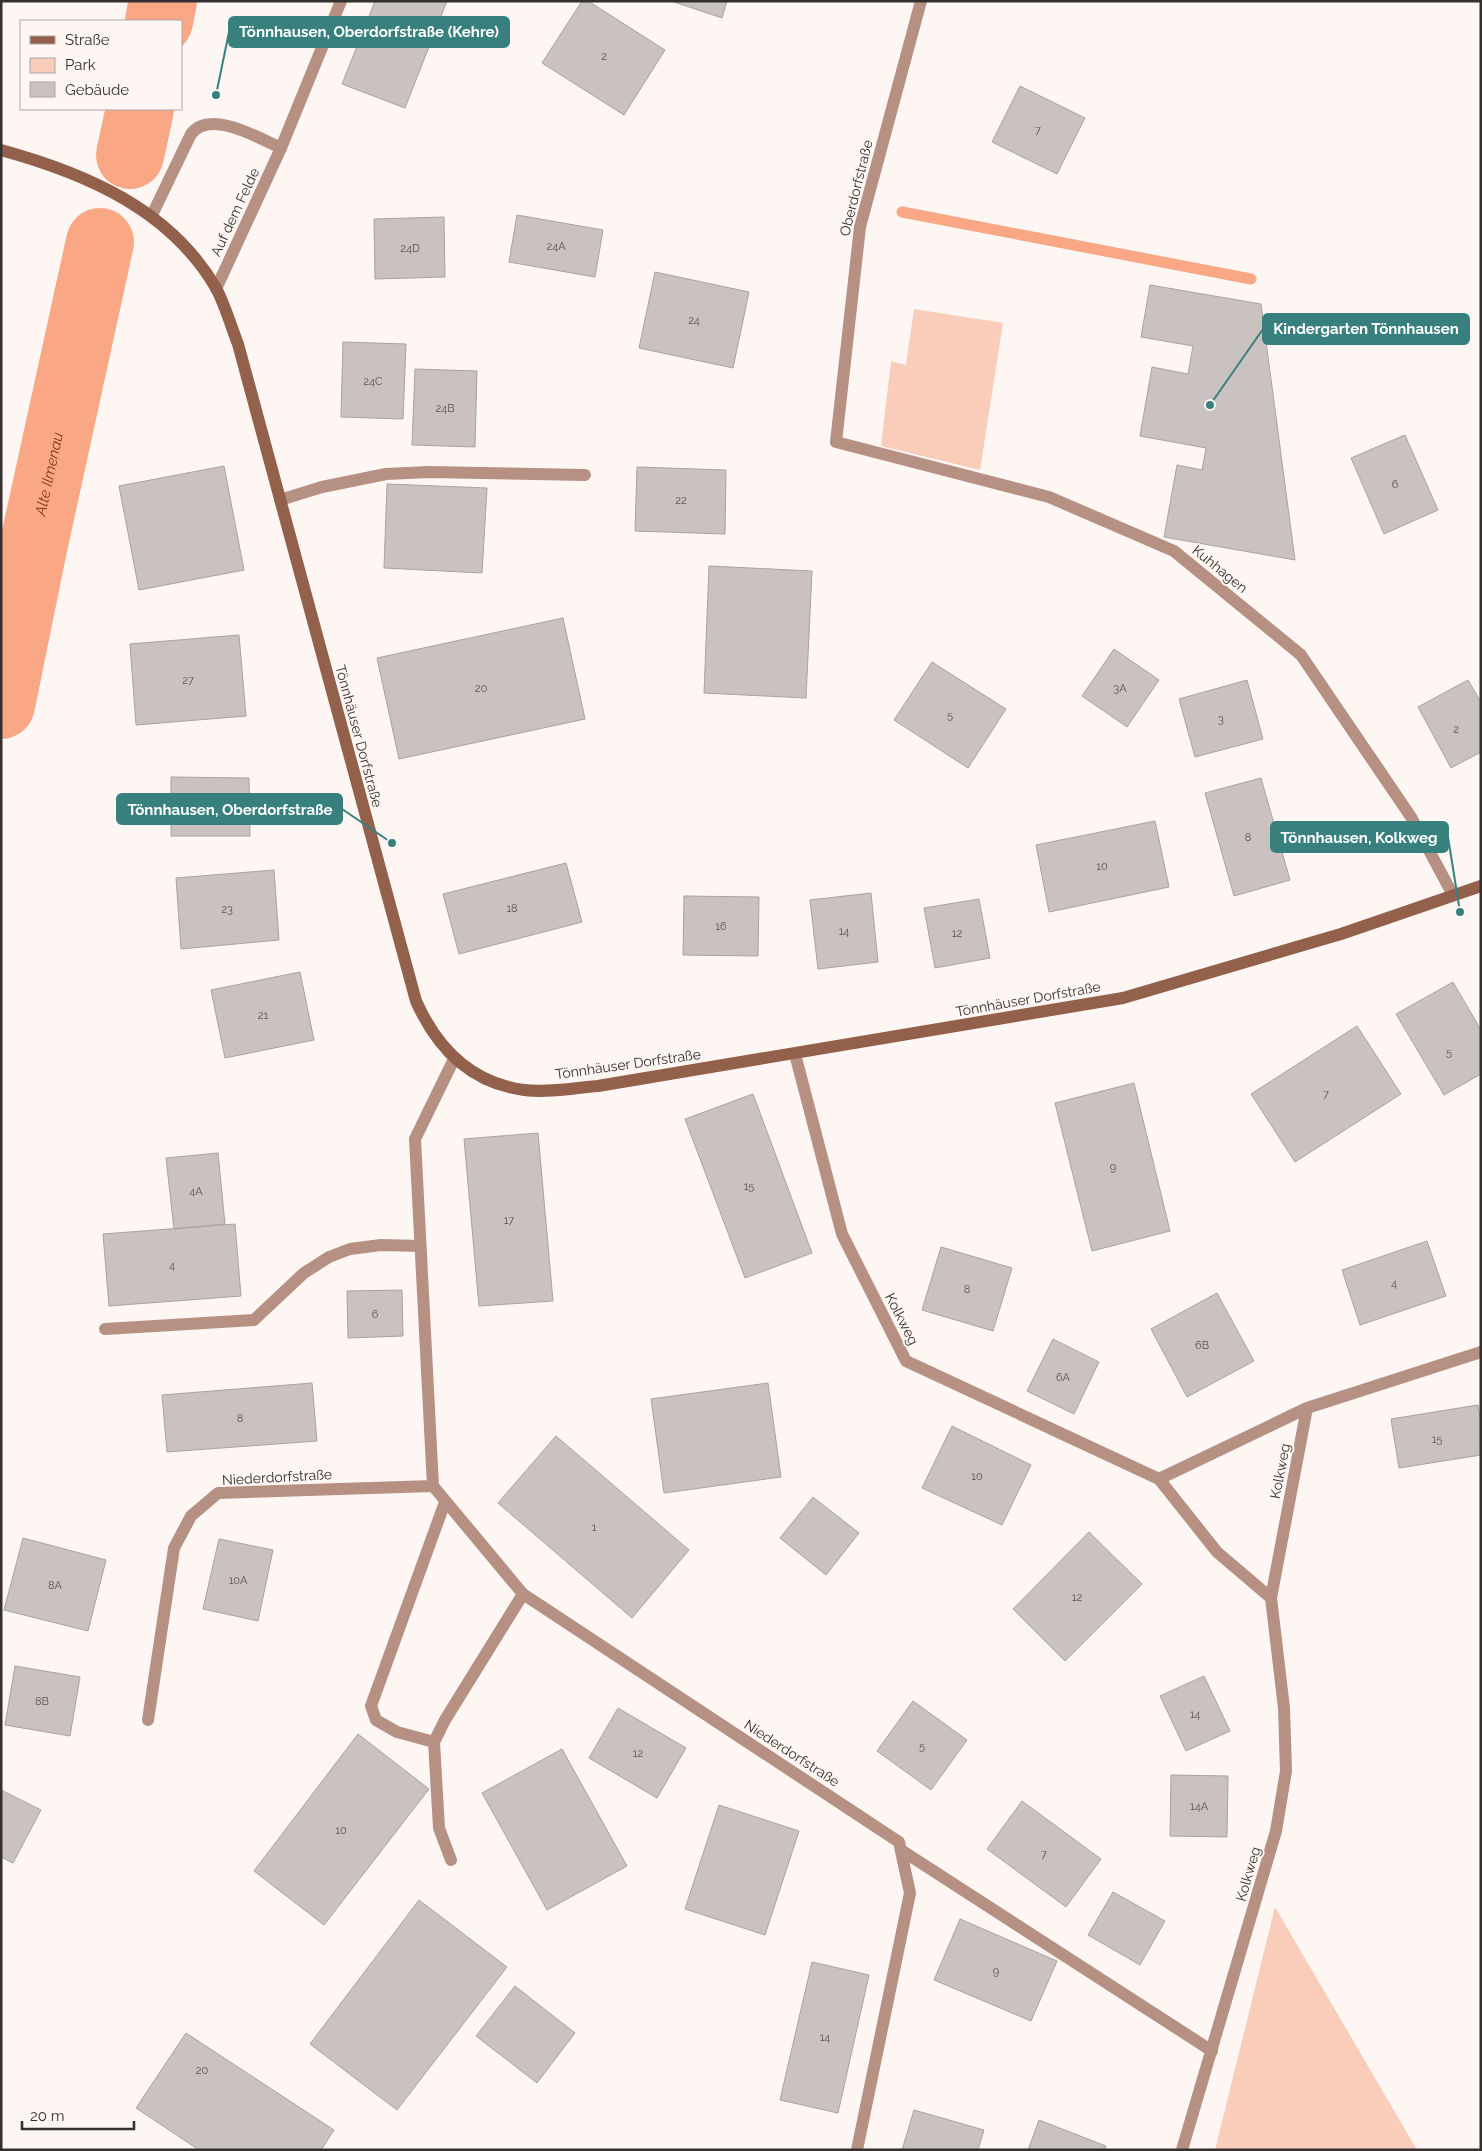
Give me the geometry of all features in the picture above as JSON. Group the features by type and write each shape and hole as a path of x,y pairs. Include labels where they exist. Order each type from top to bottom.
{"street":[{"name":"Auf dem Felde","path":"216,289 281,148 341,1"},
{"name":"Oberdorfstraße","path":"836,442 860,226 918,2"},
{"path":"152,215 191,134 196,128 213,123 244,131 281,148"},
{"name":"Tönnhäuser Dorfstraße","path":"1,150 77,174 152,215 188,249 216,289 238,344 416,1001 426,1024 454,1059 466,1068 502,1085 523,1090 539,1091 598,1086 1122,998 1341,934 1481,886"},
{"name":"Kuhhagen","path":"836,442 1050,497 1174,551 1301,655 1411,817 1453,895"},
{"path":"280,500 322,488 386,474 429,472 585,475"},
{"name":"Kolkweg","path":"795,1054 842,1234 906,1361 1159,1479 1217,1552 1271,1598"},
{"path":"433,1486 414,1139 454,1059"},
{"path":"105,1329 254,1320 304,1273 329,1257 350,1249 381,1245 420,1246"},
{"name":"Kolkweg","path":"1159,1479 1307,1408 1481,1352"},
{"name":"Kolkweg","path":"1182,2150 1276,1832 1286,1771 1284,1708 1271,1598 1307,1408"},
{"name":"Niederdorfstraße","path":"148,1720 174,1548 191,1516 218,1493 433,1486 523,1594 899,1842 901,1850 1212,2051"},
{"path":"434,1742 397,1732 376,1720 371,1706 445,1502"},
{"path":"451,1860 439,1828 434,1742 445,1720 523,1594"},
{"path":"857,2150 910,1893 901,1850"}],"green space":[{"path":"914,309 1003,323 980,470 881,446 891,361 906,365"},
{"path":"1275,1907 1417,2150 1215,2150"}],"building":[{"path":"375,1 447,1 405,108 342,84"},
{"path":"582,1 588,1 665,50 624,115 542,63"},
{"path":"671,1 727,1 722,18"},
{"path":"1020,86 1085,118 1057,174 992,142"},
{"path":"517,215 603,230 595,277 509,262"},
{"path":"444,217 445,277 375,279 374,219"},
{"path":"655,272 749,292 733,368 639,348"},
{"path":"1150,285 1261,304 1295,560 1164,537 1177,465 1202,470 1206,448 1140,436 1152,367 1188,374 1193,346 1141,337"},
{"path":"343,342 406,344 403,419 341,417"},
{"path":"415,369 477,371 475,447 412,445"},
{"path":"1405,435 1438,510 1384,534 1351,458"},
{"path":"224,466 244,570 139,590 119,486"},
{"path":"637,467 726,470 725,534 635,531"},
{"path":"387,484 487,488 482,573 384,568"},
{"path":"709,566 812,571 806,698 704,693"},
{"path":"563,618 585,719 399,759 377,658"},
{"path":"239,635 246,716 136,725 130,644"},
{"path":"1114,649 1159,680 1127,727 1082,696"},
{"path":"932,662 1006,709 968,768 894,720"},
{"path":"1247,680 1263,739 1195,757 1179,699"},
{"path":"1468,680 1481,702 1481,752 1451,768 1418,707"},
{"path":"171,777 249,778 250,836 171,836"},
{"path":"1261,778 1290,880 1234,896 1205,793"},
{"path":"1155,821 1169,887 1049,912 1036,845"},
{"path":"566,863 582,922 459,954 443,894"},
{"path":"274,870 279,940 181,949 176,878"},
{"path":"871,893 878,962 818,969 810,900"},
{"path":"684,896 759,897 758,956 683,955"},
{"path":"979,899 990,958 935,968 924,908"},
{"path":"300,972 314,1040 225,1058 211,990"},
{"path":"1453,982 1481,1030 1481,1074 1444,1095 1396,1014"},
{"path":"1357,1026 1401,1094 1295,1162 1251,1094"},
{"path":"1134,1083 1170,1231 1092,1251 1055,1103"},
{"path":"753,1094 812,1253 745,1278 685,1119"},
{"path":"538,1133 553,1301 479,1306 464,1139"},
{"path":"218,1153 225,1224 174,1229 166,1158"},
{"path":"235,1224 241,1296 109,1306 103,1234"},
{"path":"1427,1241 1446,1296 1360,1325 1342,1270"},
{"path":"941,1247 1012,1268 993,1331 922,1310"},
{"path":"402,1290 403,1336 348,1338 347,1291"},
{"path":"1217,1293 1254,1361 1187,1397 1151,1329"},
{"path":"1053,1339 1099,1362 1074,1414 1027,1391"},
{"path":"312,1383 317,1441 167,1452 162,1395"},
{"path":"768,1383 781,1477 664,1493 651,1399"},
{"path":"1478,1405 1481,1423 1481,1455 1399,1468 1391,1419"},
{"path":"952,1426 1031,1465 1002,1525 922,1488"},
{"path":"556,1436 689,1550 632,1618 498,1503"},
{"path":"813,1497 859,1533 826,1575 780,1538"},
{"path":"1089,1532 1142,1584 1065,1661 1013,1609"},
{"path":"23,1538 106,1560 88,1631 4,1610"},
{"path":"219,1539 273,1550 258,1621 203,1609"},
{"path":"15,1666 80,1677 70,1736 5,1725"},
{"path":"1204,1676 1230,1731 1186,1751 1160,1696"},
{"path":"913,1701 967,1740 931,1790 877,1751"},
{"path":"618,1708 686,1748 657,1798 589,1758"},
{"path":"358,1734 429,1789 324,1925 254,1871"},
{"path":"562,1749 627,1866 547,1910 482,1793"},
{"path":"1171,1775 1228,1776 1227,1837 1170,1836"},
{"path":"1,1790 41,1810 13,1863 1,1857"},
{"path":"1022,1801 1101,1859 1066,1907 987,1849"},
{"path":"719,1805 799,1831 765,1935 685,1909"},
{"path":"1113,1892 1165,1921 1140,1965 1088,1935"},
{"path":"419,1900 507,1967 397,2110 310,2044"},
{"path":"960,1919 1057,1961 1031,2021 934,1980"},
{"path":"812,1962 869,1975 838,2113 780,2100"},
{"path":"515,1986 575,2033 537,2083 476,2036"},
{"path":"186,2033 334,2130 321,2150 199,2150 136,2108"},
{"path":"914,2110 984,2130 978,2150 902,2150"},
{"path":"1039,2120 1106,2146 1105,2150 1028,2150"}],"waterway":[{"name":"Alte Ilmenau","path":"159,20 163,1"},
{"name":"Alte Ilmenau","path":"130,155 140,110"},
{"path":"902,212 1251,279"},
{"name":"Alte Ilmenau","path":"1,705 33,548 100,242"}],"place":[{"name":"Tönnhausen, Oberdorfstraße (Kehre)","path":"216,95"},
{"name":"Kindergarten Tönnhausen","path":"1210,405"},
{"name":"Tönnhausen, Oberdorfstraße","path":"392,843"},
{"name":"Tönnhausen, Kolkweg","path":"1460,912"}]}
